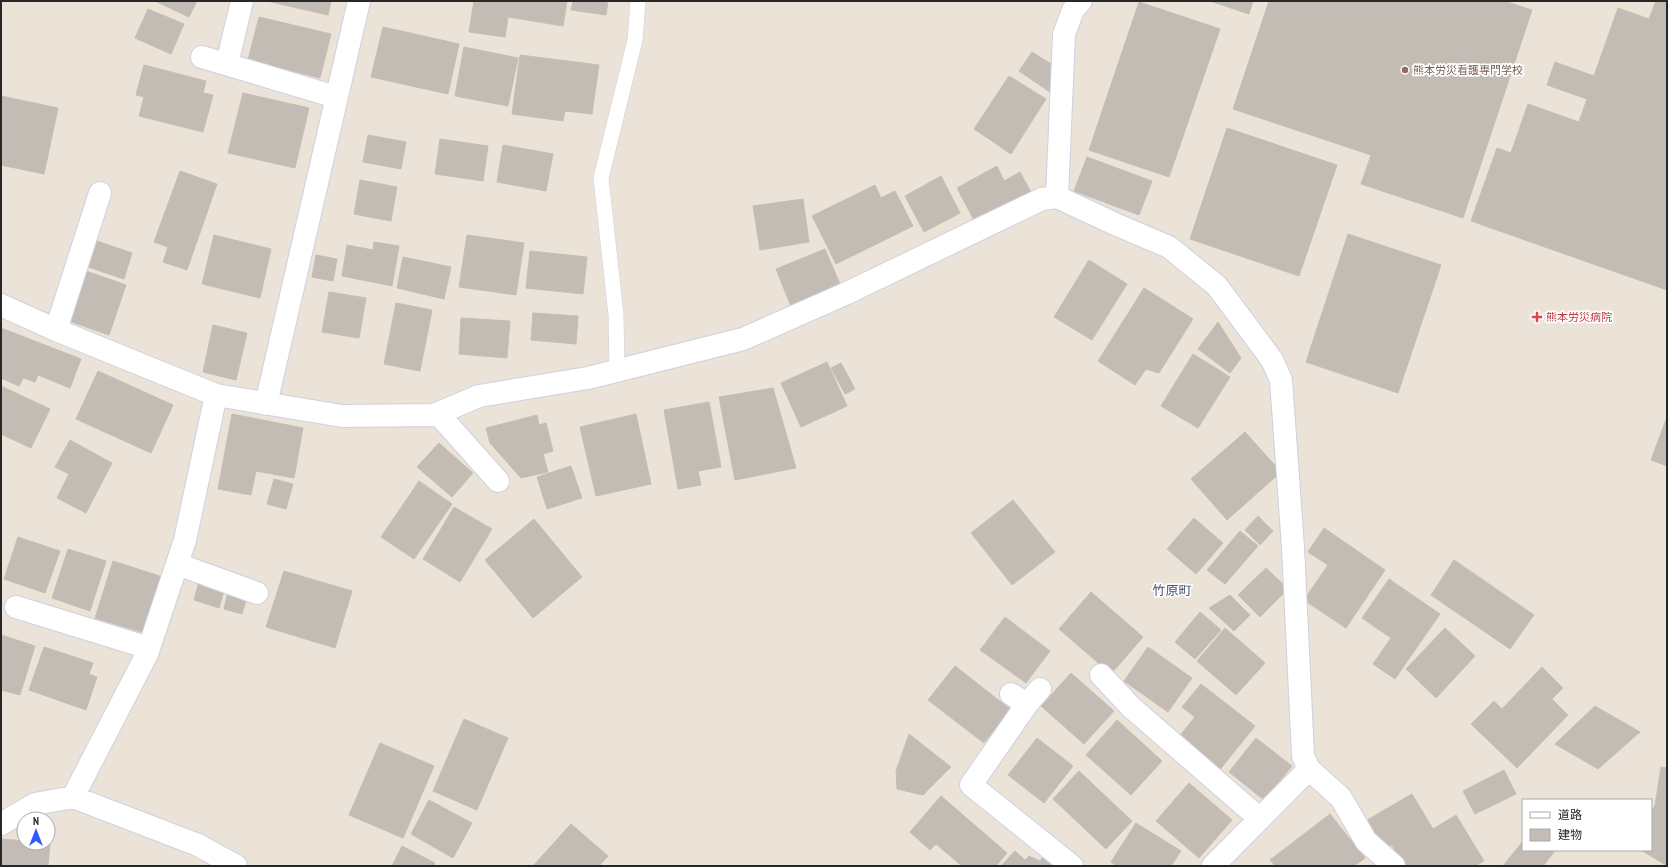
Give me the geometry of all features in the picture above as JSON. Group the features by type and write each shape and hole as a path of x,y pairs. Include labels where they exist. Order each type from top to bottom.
{"street":[{"path":"227,64 242,1"},
{"path":"266,404 359,1"},
{"path":"1057,197 1064,34 1073,10 1081,1"},
{"path":"202,56 336,97"},
{"path":"56,330 100,193"},
{"path":"434,415 479,396 588,378 743,340 852,291 1042,200 1057,197 1169,247 1217,286 1272,360 1281,380 1293,547 1303,756 1309,769 1341,798 1366,841 1394,866"},
{"path":"1,305 56,330 216,395 342,416 434,415 441,417 498,482"},
{"path":"73,798 149,648 185,540 216,395"},
{"path":"178,564 257,593"},
{"path":"16,607 149,648"},
{"path":"1101,675 1131,707 1260,819"},
{"path":"1026,696 971,785 1072,866"},
{"path":"1213,866 1309,769"},
{"path":"1,824 35,804 73,798 198,845 236,866"}],"lane":[{"path":"617,370 616,315 601,178 635,40 638,1"}],"building":[{"path":"155,1 197,1 189,17"},
{"path":"267,1 331,1 328,15"},
{"path":"474,1 567,1 563,26 508,17 505,37 469,32"},
{"path":"573,1 608,1 606,15 571,10"},
{"path":"1210,1 1253,1 1249,14"},
{"path":"1269,1 1504,1 1532,10 1463,218 1361,184 1371,155 1233,109"},
{"path":"1656,1 1667,2 1667,290 1471,221 1497,148 1511,153 1528,104 1579,122 1587,99 1547,85 1555,62 1594,76 1618,8 1649,19"},
{"path":"1139,2 1220,29 1169,177 1089,150"},
{"path":"148,9 184,24 171,54 135,38"},
{"path":"259,17 331,34 320,78 248,60"},
{"path":"383,27 459,44 448,94 371,77"},
{"path":"464,47 518,58 508,106 455,96"},
{"path":"1032,52 1051,64 1050,92 1019,71"},
{"path":"520,55 599,65 592,114 565,111 563,121 512,114"},
{"path":"144,65 206,81 203,93 213,95 203,132 139,116 144,97 136,95"},
{"path":"1009,76 1046,99 1011,154 974,129"},
{"path":"243,93 309,108 295,168 228,153"},
{"path":"1,96 58,108 44,174 1,165"},
{"path":"1227,128 1337,165 1299,276 1190,239"},
{"path":"368,135 406,142 401,169 363,162"},
{"path":"440,139 488,146 483,181 435,174"},
{"path":"503,145 553,154 546,191 497,182"},
{"path":"1087,157 1152,181 1139,215 1074,191"},
{"path":"997,166 1004,181 1020,172 1032,194 976,224 957,188"},
{"path":"180,171 217,184 187,270 163,262 168,247 154,242"},
{"path":"941,176 960,213 924,232 905,196"},
{"path":"360,180 397,187 391,221 354,214"},
{"path":"875,185 881,198 895,191 913,226 836,264 812,216"},
{"path":"803,199 809,242 760,250 753,206"},
{"path":"1348,234 1441,265 1398,393 1306,362"},
{"path":"214,235 271,249 260,298 202,284"},
{"path":"467,235 524,243 516,295 459,287"},
{"path":"91,239 132,253 124,279 82,265"},
{"path":"374,242 399,246 392,286 342,276 347,245 373,250"},
{"path":"825,249 842,289 792,309 776,269"},
{"path":"530,251 587,257 583,294 526,288"},
{"path":"316,255 337,259 333,281 312,277"},
{"path":"403,257 451,267 444,299 397,288"},
{"path":"1089,260 1127,284 1092,340 1054,317"},
{"path":"83,270 126,285 109,335 66,320"},
{"path":"1144,288 1193,319 1159,373 1146,369 1135,385 1098,361"},
{"path":"329,292 366,298 359,338 322,332"},
{"path":"396,303 432,310 420,371 384,364"},
{"path":"533,313 578,316 576,344 531,340"},
{"path":"461,318 510,321 507,358 459,354"},
{"path":"1218,322 1241,358 1230,373 1198,349"},
{"path":"213,325 247,333 236,380 203,372"},
{"path":"1,328 81,359 70,388 38,375 35,382 23,378 19,386 1,378 3,368 1,367"},
{"path":"1193,354 1230,377 1198,428 1161,406"},
{"path":"827,362 847,406 801,427 781,383"},
{"path":"841,363 855,389 845,394 831,368"},
{"path":"98,371 173,405 151,453 76,419"},
{"path":"1,386 50,409 31,448 1,434"},
{"path":"773,388 796,468 735,480 719,397"},
{"path":"709,402 721,467 698,471 701,485 678,489 664,410"},
{"path":"232,414 303,428 294,478 256,471 251,495 218,489"},
{"path":"636,414 651,484 596,496 580,427"},
{"path":"537,415 539,425 546,423 553,451 543,454 548,472 521,478 490,443 486,428"},
{"path":"1667,417 1667,466 1651,460"},
{"path":"1245,432 1281,472 1227,520 1191,479"},
{"path":"70,440 112,463 86,513 57,498 69,474 55,467"},
{"path":"439,443 473,473 452,497 417,467"},
{"path":"571,466 582,498 547,509 537,477"},
{"path":"274,479 293,484 286,509 267,504"},
{"path":"419,481 452,504 414,559 381,537"},
{"path":"1013,500 1055,552 1012,585 971,533"},
{"path":"454,507 492,529 460,582 423,559"},
{"path":"1258,516 1273,531 1260,545 1245,530"},
{"path":"1194,518 1223,543 1196,574 1167,549"},
{"path":"534,519 582,577 533,618 485,560"},
{"path":"1324,528 1385,570 1346,628 1304,600 1328,565 1308,552"},
{"path":"1240,531 1258,546 1225,584 1207,570"},
{"path":"18,537 60,551 45,593 4,579"},
{"path":"68,549 106,561 90,611 52,598"},
{"path":"1454,560 1534,615 1510,649 1431,595"},
{"path":"113,561 169,579 151,635 95,618"},
{"path":"1266,568 1288,589 1260,617 1238,595"},
{"path":"284,571 352,591 335,648 266,627"},
{"path":"1389,579 1440,614 1395,679 1373,664 1391,638 1362,618"},
{"path":"199,581 225,588 219,608 194,600"},
{"path":"228,592 247,597 242,614 224,609"},
{"path":"1091,592 1143,637 1111,674 1059,629"},
{"path":"1230,595 1250,615 1234,631 1209,608"},
{"path":"1200,612 1221,630 1195,659 1175,642"},
{"path":"1005,617 1050,651 1026,683 980,650"},
{"path":"1225,628 1265,663 1236,695 1197,661"},
{"path":"1445,628 1475,656 1436,698 1406,669"},
{"path":"1,635 35,646 20,695 1,690"},
{"path":"44,647 93,663 89,674 97,677 86,710 29,690"},
{"path":"1148,647 1192,678 1168,712 1124,681"},
{"path":"955,666 1010,709 984,743 928,700"},
{"path":"1542,667 1563,688 1552,699 1568,715 1517,768 1471,724 1494,701 1502,709"},
{"path":"1071,673 1114,711 1084,744 1041,706"},
{"path":"1201,684 1255,726 1218,772 1177,739 1195,717 1182,707"},
{"path":"1595,706 1640,732 1598,769 1555,744"},
{"path":"464,719 508,738 477,810 433,791"},
{"path":"1117,720 1162,761 1131,795 1086,755"},
{"path":"909,734 951,767 923,795 897,789 896,771"},
{"path":"1037,738 1073,766 1044,803 1008,775"},
{"path":"1256,738 1292,766 1264,800 1229,772"},
{"path":"380,743 434,766 403,838 349,815"},
{"path":"1661,767 1667,768 1667,866 1643,851 1652,851 1652,810 1655,806"},
{"path":"1504,770 1516,794 1475,814 1463,791"},
{"path":"1079,771 1132,821 1106,849 1053,799"},
{"path":"1189,783 1232,820 1199,858 1156,821"},
{"path":"1412,794 1433,829 1456,815 1484,861 1475,866 1408,866 1398,857 1392,845 1384,850 1367,820"},
{"path":"941,796 1007,853 996,866 962,866 936,844 930,850 910,832"},
{"path":"429,800 472,823 453,858 411,834"},
{"path":"1330,814 1365,858 1354,866 1275,866 1270,860"},
{"path":"1136,823 1181,851 1171,866 1117,866 1111,862"},
{"path":"571,824 608,856 599,866 533,866"},
{"path":"2,839 16,840 16,851 49,851 48,866 1,866"},
{"path":"1522,842 1522,851 1554,852 1543,866 1503,866"},
{"path":"402,846 435,863 433,866 392,866"},
{"path":"1015,851 1025,860 1029,856 1040,861 1046,853 1060,866 1001,866"}],"place":[{"name":"熊本労災看護専門学校","path":"1405,70"},
{"name":"熊本労災病院","path":"1537,317"}],"district":[{"name":"竹原町","path":"1172,590"}]}
